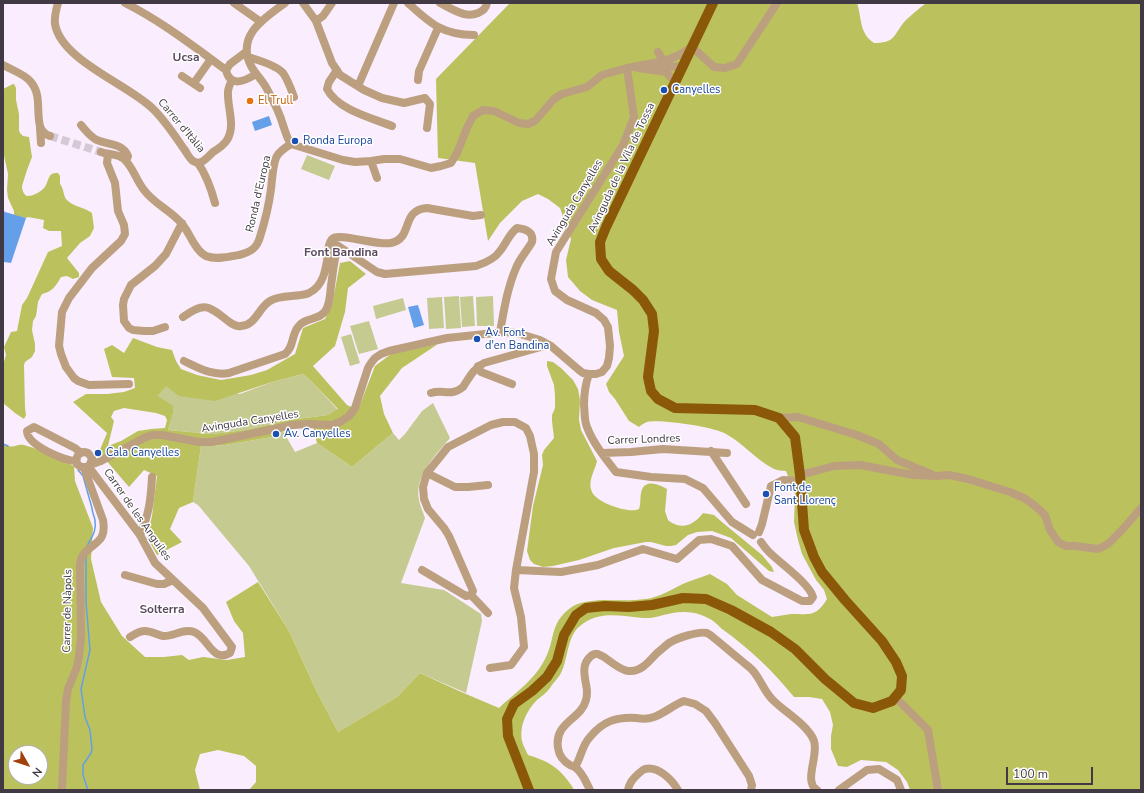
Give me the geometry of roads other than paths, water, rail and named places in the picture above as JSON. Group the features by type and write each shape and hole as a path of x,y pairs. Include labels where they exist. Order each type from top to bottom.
{"main road":[{"name":"Avinguda de la Vila de Tossa","path":"713,3 606,227 600,242 601,259 609,271 643,300 652,314 654,331 648,377 651,391 658,399 675,408 755,410 779,418"},
{"path":"529,790 508,736 506,719 514,704 532,691 547,677 556,662 564,635 576,615 586,608 605,606 629,608 683,598 706,599 731,610 771,632 794,649 824,679 854,703 873,708 892,701 900,690 902,676 896,662 882,641 822,572 814,557 804,530 795,437 779,418"}],"street":[{"name":"Carrer d'Itàlia","path":"58,3 55,19 56,30 70,50 85,63 151,107 161,118 187,155 194,162 198,163 204,160 227,140 231,121 228,88 232,80"},
{"path":"125,3 142,11 175,32 226,70"},
{"path":"234,3 261,22"},
{"path":"285,3 253,30 248,40 247,55 256,74 268,90 283,124 286,138 291,144 355,162 400,159 431,168 451,163 473,116 483,110 494,111 519,123 528,124 535,121 554,99 562,94 587,87 602,75 627,68 665,61 692,47 714,67 725,68 737,64 777,3"},
{"path":"303,3 316,22 332,63 340,74 358,86 382,98 404,103 425,98 430,104 427,128"},
{"path":"316,22 323,16 332,3"},
{"path":"358,86 394,3"},
{"path":"408,3 438,28 461,35 474,35"},
{"path":"417,11 421,3"},
{"path":"440,3 464,14 473,15 482,12 486,8 487,3"},
{"path":"418,80 419,71 438,28"},
{"path":"658,52 660,57 665,61"},
{"path":"247,55 230,64 226,70 227,76 232,80 245,81 256,74"},
{"path":"247,55 282,72 294,97"},
{"path":"182,76 197,86 211,59"},
{"path":"3,66 25,76 34,86 39,101 41,143"},
{"path":"646,69 682,66"},
{"path":"627,68 666,72 675,82"},
{"name":"Avinguda Canyelles","path":"88,466 152,435 162,435 199,442 212,442 294,425 332,425 349,416 355,408 368,368 374,358 381,354 446,338 500,332 517,333 540,340 579,370 589,374 602,372 607,366 609,358 610,346 608,327 604,320 596,313 567,300 556,291 551,279 556,252 623,145 634,117 627,68"},
{"path":"337,70 329,82 327,90 330,96 345,107 392,126"},
{"name":"Ronda d'Europa","path":"81,125 94,139 116,145 126,151 128,156 126,161 144,190 182,223 201,253 207,257 236,256 253,250 262,232 277,156 291,144"},
{"path":"40,128 44,133 50,136"},
{"path":"126,161 117,155 105,153 107,163 115,183 118,211 124,226 125,234 121,241 92,268 69,298 62,312 59,346 66,367 78,381 89,385 129,384"},
{"path":"371,161 377,178"},
{"path":"198,163 209,181 215,203"},
{"path":"183,317 197,308 205,307 213,310 233,325 247,325 270,301 276,298 310,293 317,288 323,278 329,245 336,236 343,236 379,244 393,243 403,236 410,218 415,211 420,208 474,216 481,215"},
{"path":"165,327 154,331 133,330 129,328 124,321 123,306 131,285 155,266 166,254 182,223"},
{"path":"331,241 377,272 385,274 455,267 470,267 483,263 496,256 513,231 518,228 527,230 532,235 533,239 516,268 510,286 500,332"},
{"path":"184,360 214,374 221,374 229,373 285,354 291,348 296,328 303,321 322,315 327,310 338,246"},
{"path":"431,394 437,392 452,393 460,390 478,366 484,363 548,345"},
{"path":"478,366 481,372 512,384"},
{"path":"589,374 584,393 585,419 587,427 602,453 616,472 651,477 685,478 703,488 732,522 756,534"},
{"path":"779,418 798,417 836,430 857,435 879,444 897,460 937,476"},
{"path":"471,595 473,591 449,536 428,509 424,499 423,487 427,473 448,447 490,425 503,422 515,422 526,428 530,436 534,454 534,472 514,588 521,616 524,647 511,665 490,668"},
{"path":"76,462 77,456 86,452 90,455 92,462 88,466 79,466 76,462 66,460 37,446 27,434 27,431 34,427 75,448 81,453"},
{"name":"Carrer Londres","path":"602,453 663,449 727,453"},
{"path":"711,451 746,504"},
{"name":"Avinguda Canyelles","path":"90,455 115,453"},
{"path":"516,570 561,572 598,565 643,549 677,559 699,540 711,539 732,546 762,580 802,601 810,602 813,597 812,592 768,551 761,542 757,543 752,538 762,524 771,486 783,480 800,478 834,466 860,465 913,475 949,475 968,479 1010,492 1034,504 1045,515 1050,530 1058,542 1066,546 1098,549 1108,544 1141,508"},
{"name":"Carrer de les Anguiles","path":"88,466 140,535 155,563 203,608 232,647 230,653 226,655 222,656 216,654 208,646 200,634 192,631 184,631 164,636 146,631 138,632 130,636"},
{"name":"Carrer de Nàpols","path":"62,790 66,701 68,689 77,667 81,638 80,564 83,556 102,537 104,529 103,520 88,466"},
{"path":"427,473 455,487 488,485"},
{"path":"140,535 146,522 151,501 152,477"},
{"path":"422,570 466,596 471,595"},
{"path":"125,575 157,584 164,584 173,580"},
{"path":"471,595 488,614"},
{"path":"590,790 584,777 575,767 564,762 561,757 558,748 558,736 564,726 581,710 585,704 587,693 584,679 585,665 591,656 596,654 600,655 616,666 626,671 632,671 644,666 669,643 696,633 708,633 725,646 753,671 768,695 775,703 810,734 814,741 815,750 811,777 812,784 817,790"},
{"path":"895,697 928,730 938,790"},
{"path":"575,767 590,736 604,724 621,718 653,718 676,704 684,701 695,704 706,711 715,722 749,776 752,785 751,790"},
{"path":"628,790 630,783 639,773 645,769 652,769 667,776 678,790"},
{"path":"839,790 867,770 879,769 896,780 901,790"}],"water":[{"path":"269,116 272,125 255,131 252,122"},
{"path":"3,210 5,212 26,218 11,263 4,262 3,265"},
{"path":"418,305 424,325 414,328 408,307"}],"waterway":[{"path":"3,444 8,446"},
{"path":"78,470 83,476 95,519 94,531 87,546"},
{"path":"86,556 86,603 90,650 81,689 85,717 90,730 92,749 83,765 83,775 88,790"}],"tunnel":[{"path":"50,136 101,152"}],"place":[{"name":"Canyelles","path":"664,90"},
{"name":"El Trull","path":"250,101"},
{"name":"Ronda Europa","path":"295,141"},
{"name":"Av. Font d'en Bandina","path":"477,339"},
{"name":"Av. Canyelles","path":"276,434"},
{"name":"Cala Canyelles","path":"98,453"},
{"name":"Font de Sant Llorenç","path":"766,494"}],"district":[{"name":"Ucsa","path":"186,58"},
{"name":"Font Bandina","path":"341,253"},
{"name":"Solterra","path":"162,610"}]}
